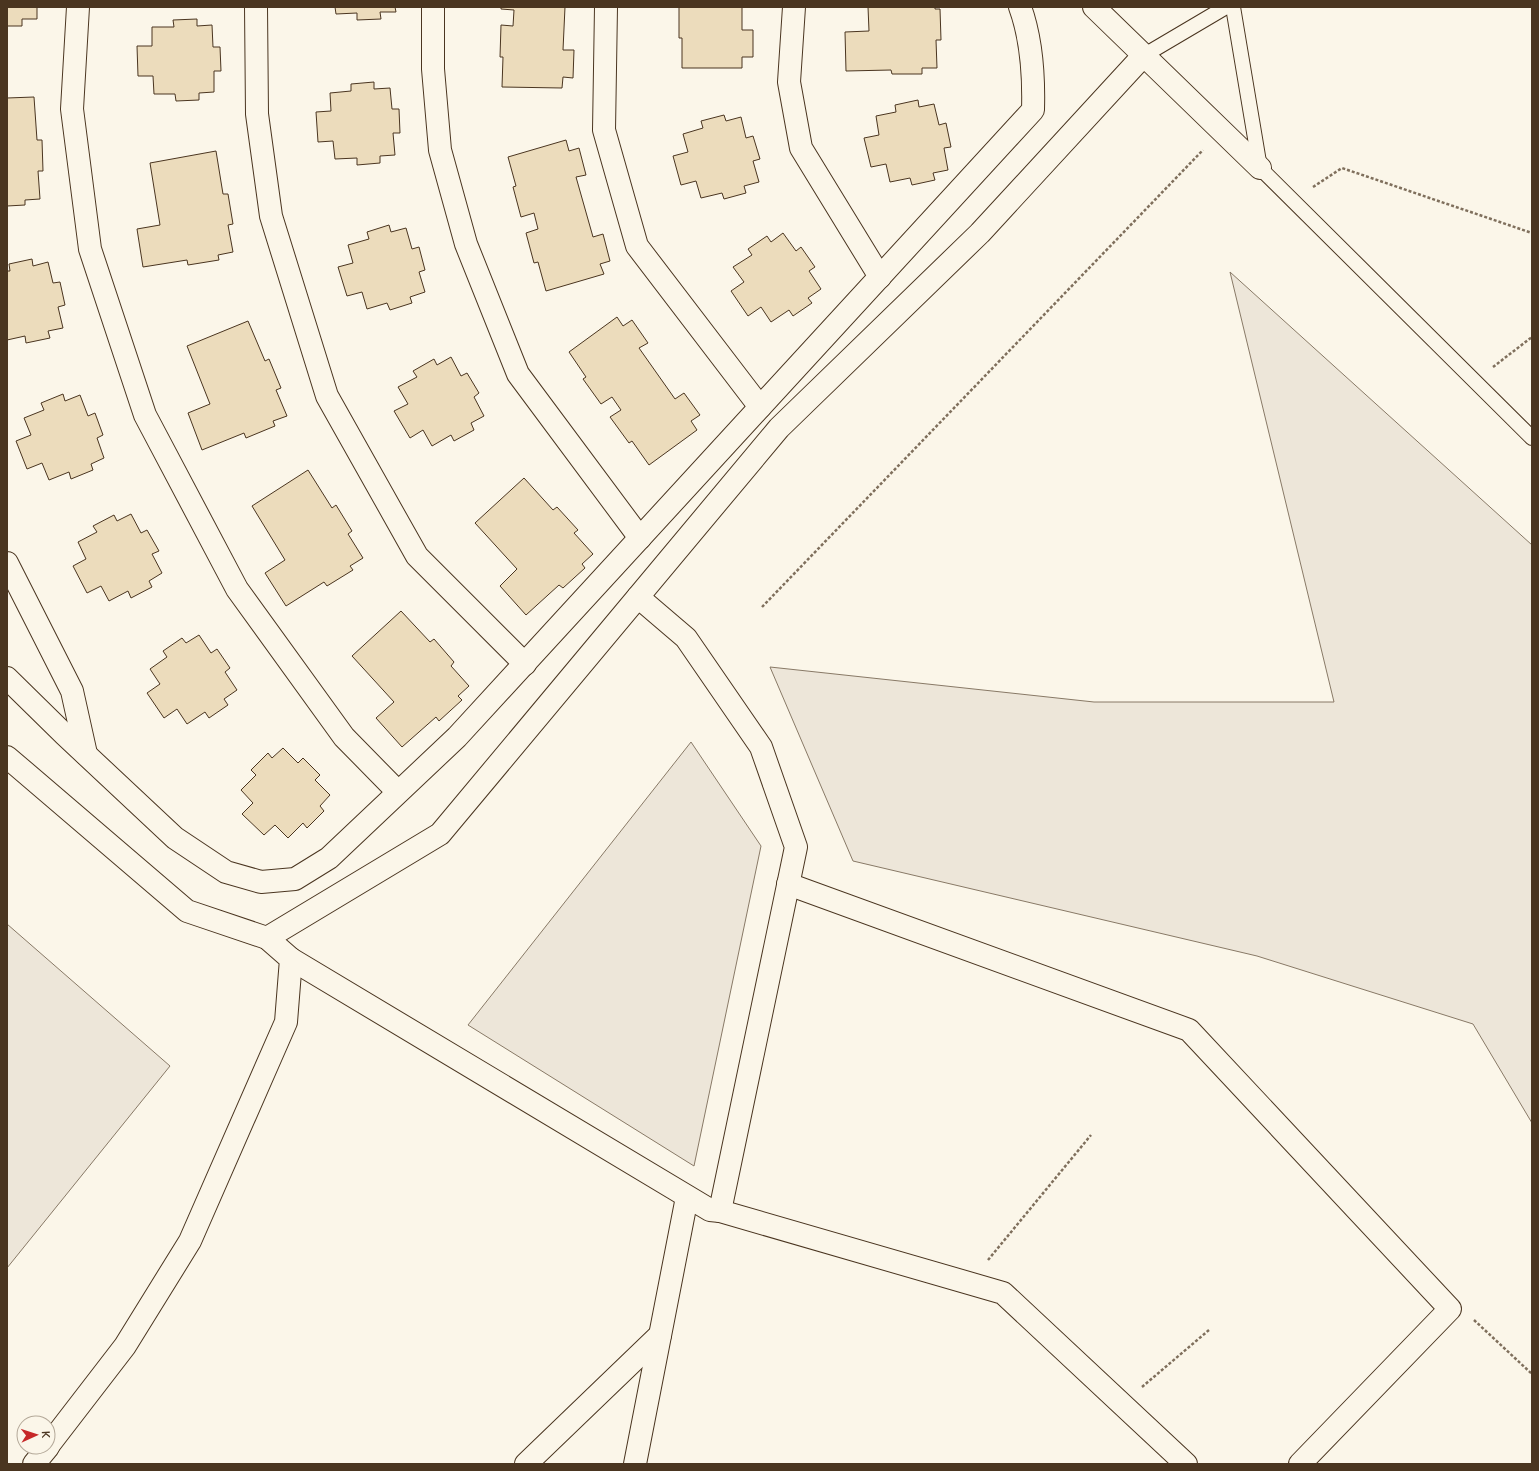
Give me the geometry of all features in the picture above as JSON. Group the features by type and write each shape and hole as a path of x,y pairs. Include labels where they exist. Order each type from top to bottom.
{"street":[{"path":"78,7 72,109 90,249 145,415 237,590 344,737 398,792"},
{"path":"256,7 257,114 271,216 327,396 417,556 524,664"},
{"path":"433,7 433,69 440,150 466,244 518,374 640,538"},
{"path":"606,7 604,130 637,246 760,407"},
{"path":"794,7 789,82 801,148 880,277"},
{"path":"7,678 175,838 226,872 261,882 295,879 329,858 457,737 1033,110 1034,80 1027,25 1020,7"},
{"path":"1094,7 1260,168"},
{"path":"267,938 440,834 779,428 980,233 1143,56"},
{"path":"7,563 72,691 86,754"},
{"path":"638,597 686,638 761,747 796,847 720,1211"},
{"path":"7,757 187,911 267,938 291,959 710,1210 720,1211 1003,1293 1186,1464"},
{"path":"788,884 1189,1030 1450,1309 1300,1464"},
{"path":"56,1437 125,1346 190,1241 286,1022 291,959"},
{"path":"635,1464 687,1197"},
{"path":"526,1464 660,1335"},
{"path":"34,1464 41,1455"}],"lane":[{"path":"1143,56 1226,7"},
{"path":"1234,7 1260,168 1532,438"}],"path":[{"path":"762,607 1222,131"},
{"path":"1292,200 1342,168 1532,233"},
{"path":"1475,381 1532,337"},
{"path":"968,1283 1091,1134"},
{"path":"1450,1309 1472,1318 1532,1374"},
{"path":"1121,1404 1209,1330"}],"shaded area":[{"path":"1230,272 1532,545 1532,1123 1473,1024 1257,956 853,861 770,667 1094,702 1334,702"},
{"path":"691,742 761,846 694,1166 468,1025"},
{"path":"7,924 170,1066 7,1268"}],"building":[{"path":"7,7 37,7 37,19 22,19 22,26 7,26"},
{"path":"335,7 395,7 396,12 380,12 381,19 357,20 357,13 336,14"},
{"path":"501,7 565,7 563,50 574,50 573,78 563,77 562,88 502,87 503,57 500,57 501,25 513,26 514,10 501,9"},
{"path":"679,7 742,7 742,30 753,30 753,57 742,57 742,68 682,68 682,38 679,38"},
{"path":"868,7 935,7 935,9 940,9 941,40 936,40 937,68 922,68 922,74 892,74 891,70 846,71 845,32 869,31"},
{"path":"197,19 197,26 212,25 213,47 220,47 221,71 214,71 214,92 199,93 199,100 176,101 175,94 154,94 153,76 138,76 137,46 152,46 152,27 174,27 173,20"},
{"path":"374,82 374,89 390,88 392,109 399,109 400,133 393,133 395,155 380,156 380,163 357,165 357,158 335,159 333,141 318,142 316,112 331,111 330,93 351,91 351,84"},
{"path":"34,97 37,140 42,140 43,171 38,171 40,199 25,200 25,205 7,206 7,98"},
{"path":"918,100 919,107 934,104 939,125 946,123 951,147 944,148 948,170 933,173 935,180 912,185 910,178 890,182 886,164 871,167 864,138 879,135 876,116 896,112 895,105"},
{"path":"724,115 726,121 741,117 746,138 753,136 760,159 753,161 759,182 744,186 746,193 724,199 722,193 701,198 696,181 681,185 673,156 688,152 683,134 703,128 701,121"},
{"path":"566,140 569,151 579,148 586,175 576,177 593,237 603,234 610,261 600,264 604,274 546,291 538,262 534,263 526,233 538,229 534,213 521,217 513,187 516,186 508,157"},
{"path":"216,151 223,194 228,194 233,224 228,225 233,252 218,255 219,260 188,265 187,260 143,267 137,229 160,225 150,163"},
{"path":"389,225 391,232 406,228 412,249 419,247 425,270 419,272 425,292 410,297 412,303 390,310 387,303 367,309 362,292 347,296 338,267 353,263 348,245 369,239 367,232"},
{"path":"783,233 796,251 801,247 815,267 809,271 821,289 808,298 812,303 793,316 789,310 771,322 761,307 748,316 731,291 744,282 733,267 752,255 748,249 767,236 771,242"},
{"path":"32,259 33,266 48,262 53,283 60,282 65,305 58,307 63,328 48,331 50,338 26,343 25,336 7,340 7,271 10,271 9,264"},
{"path":"617,317 623,326 632,320 648,343 639,348 675,399 684,393 700,415 691,421 697,430 649,465 632,441 629,443 610,417 621,410 612,397 601,404 583,379 586,377 569,352"},
{"path":"248,321 265,361 269,359 281,388 276,390 287,416 273,421 275,426 246,438 244,433 202,450 188,413 210,404 187,346"},
{"path":"451,357 461,376 467,373 479,393 474,397 484,416 471,423 474,430 454,441 451,435 432,446 423,430 410,438 394,411 408,404 398,387 417,377 413,371 434,359 437,365"},
{"path":"63,394 65,401 80,395 88,416 95,413 103,435 97,438 104,458 91,464 93,470 71,479 69,472 49,480 42,463 27,469 16,441 31,435 24,418 44,410 41,403"},
{"path":"308,470 332,508 336,505 352,531 348,534 363,558 350,566 353,570 327,586 324,582 286,606 265,573 285,560 252,506"},
{"path":"524,478 553,510 557,507 578,530 574,533 593,554 582,564 585,568 563,588 559,585 526,615 500,586 517,569 475,523"},
{"path":"131,514 141,533 147,530 159,551 152,554 162,573 149,581 152,587 131,598 128,591 109,601 101,586 87,593 73,566 86,559 78,542 97,532 93,526 114,515 117,521"},
{"path":"401,611 430,642 434,639 454,662 451,666 469,686 458,696 462,700 439,721 436,717 402,747 376,718 394,702 352,656"},
{"path":"199,635 211,653 217,649 230,668 225,672 237,690 224,699 228,705 209,718 205,712 187,724 177,709 164,718 147,693 160,684 150,669 167,657 163,651 182,638 186,643"},
{"path":"283,748 298,763 303,758 320,775 315,780 330,795 320,806 324,811 307,828 303,823 288,838 275,825 264,835 242,814 253,803 241,790 256,775 251,770 268,753 272,758"}]}
